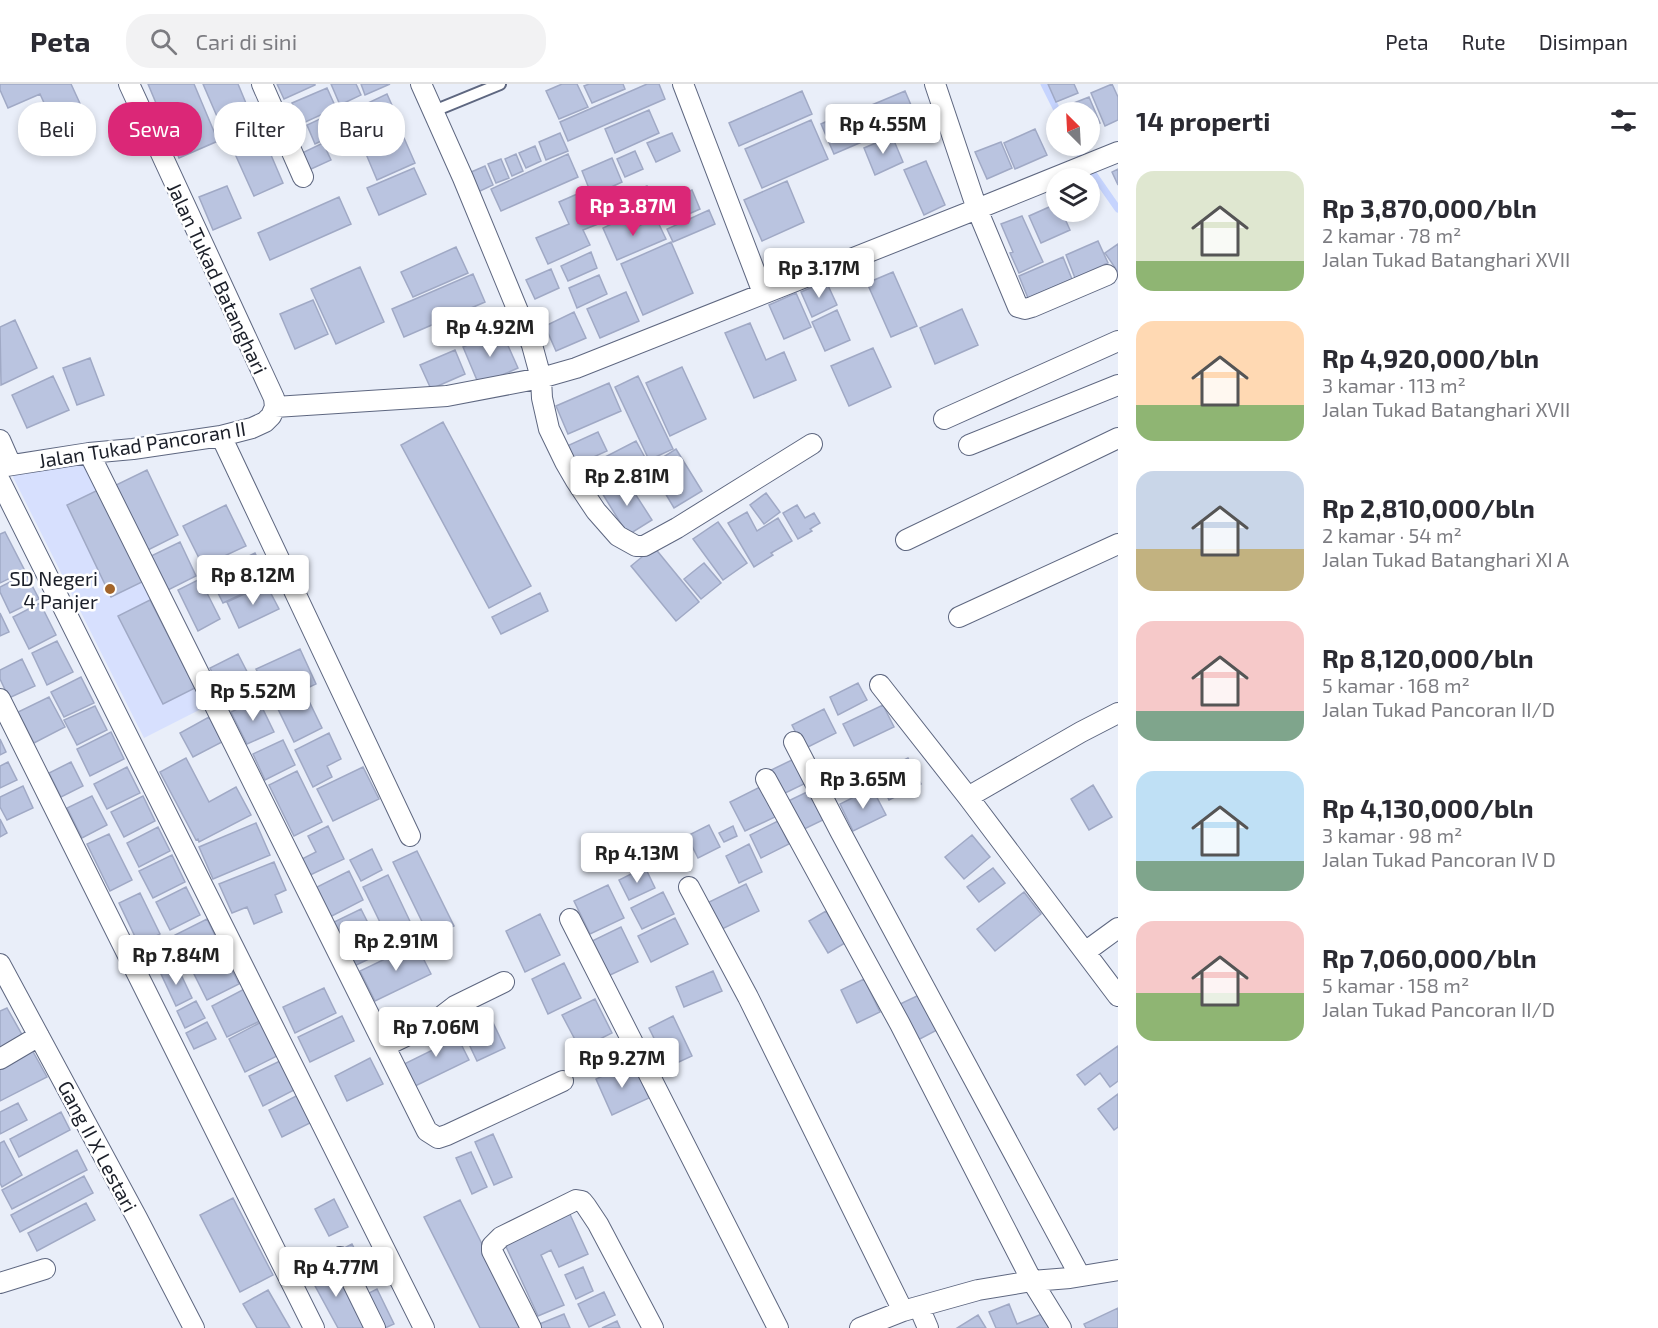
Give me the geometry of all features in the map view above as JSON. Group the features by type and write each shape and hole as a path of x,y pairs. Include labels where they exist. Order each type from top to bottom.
{"street":[{"name":"Jalan Tukad Batanghari","path":"129,84 274,398 275,406"},
{"path":"262,84 303,177"},
{"path":"421,84 463,178 532,345 541,378 542,398 549,429 576,482 618,536 636,546 644,546 812,444"},
{"path":"683,84 763,293"},
{"path":"935,84 977,209 1018,307 1032,308 1107,275"},
{"path":"275,406 447,396 541,378 576,368 1112,154"},
{"path":"945,419 1118,341"},
{"path":"969,445 1118,385"},
{"name":"Jalan Tukad Pancoran II","path":"4,471 89,453 221,436 265,422 271,416 275,406"},
{"path":"221,436 410,836"},
{"path":"906,540 1118,438"},
{"path":"0,440 4,471 424,1328"},
{"path":"89,453 428,1131 438,1138 447,1135 563,1081"},
{"path":"959,617 1118,544"},
{"path":"880,685 968,797 1118,996"},
{"path":"0,699 314,1328"},
{"path":"968,797 1118,712"},
{"path":"794,742 1080,1276"},
{"path":"766,779 900,1024 1032,1281 1061,1328"},
{"path":"689,887 911,1309 928,1328"},
{"path":"570,919 778,1328"},
{"path":"1085,952 1118,928"},
{"name":"Gang II X Lestari","path":"0,964 194,1328"},
{"path":"385,1046 433,1023 455,1006 504,982"},
{"path":"0,1059 39,1036"},
{"path":"531,1328 492,1251 492,1246 501,1237 576,1200 586,1206 598,1224 653,1328"},
{"path":"340,1257 375,1328"},
{"path":"0,1283 45,1269"},
{"path":"860,1328 911,1309 978,1290 1118,1270"}],"lane":[{"path":"434,111 500,84"}],"shaded area":[{"name":"SD Negeri 4 Panjer","path":"88,459 207,706 144,738 10,471"}],"building":[{"path":"0,84 71,84 79,102 44,102 40,94 8,108 0,90"},
{"path":"148,84 194,84 202,102 156,102"},
{"path":"203,84 238,84 246,102 214,102 214,109"},
{"path":"277,84 315,84 315,85 284,99"},
{"path":"331,84 356,84 361,95 346,102 339,102"},
{"path":"361,84 390,84 365,95"},
{"path":"562,84 577,84 588,107 559,119 546,91"},
{"path":"623,84 625,89 592,103 584,86"},
{"path":"647,84 659,84 665,99 568,141 560,122"},
{"path":"1048,84 1074,84 1078,93 1056,102"},
{"path":"1112,84 1118,97 1118,120 1105,126 1100,114 1100,102 1095,102 1091,93"},
{"path":"327,88 333,102 318,102 318,116 306,122 306,102 294,102"},
{"path":"802,91 812,114 739,146 729,123"},
{"path":"905,91 917,119 879,136 867,107"},
{"path":"387,94 391,102 370,102"},
{"path":"1089,97 1091,102 1076,102"},
{"path":"202,103 214,132 214,143 202,148"},
{"path":"858,107 871,138 834,154 821,124"},
{"path":"649,110 659,133 615,153 605,129"},
{"path":"318,120 318,143 315,144 307,125"},
{"path":"811,120 828,159 762,188 745,149"},
{"path":"1035,129 1046,155 1015,169 1004,143"},
{"path":"560,133 568,151 546,160 539,142"},
{"path":"672,133 680,151 656,162 647,143"},
{"path":"892,136 903,162 875,175 864,148"},
{"path":"405,140 415,163 377,180 367,156 405,156"},
{"path":"1001,142 1012,168 987,179 975,152"},
{"path":"318,145 318,156 329,156 331,160 309,170 303,156 306,156 306,151"},
{"path":"535,146 541,161 526,168 519,153"},
{"path":"635,151 643,169 625,177 617,159"},
{"path":"516,154 523,171 512,176 505,159"},
{"path":"568,154 578,177 501,211 491,189"},
{"path":"236,156 271,156 283,183 254,196"},
{"path":"612,158 622,182 592,196 582,171"},
{"path":"501,159 509,178 496,183 488,164"},
{"path":"926,161 945,205 924,215 904,170"},
{"path":"485,166 493,185 478,192 469,173"},
{"path":"414,168 426,194 379,215 367,188"},
{"path":"1118,169 1118,185 1112,172"},
{"path":"787,181 804,222 762,241 744,200"},
{"path":"227,186 241,218 213,230 199,197"},
{"path":"647,186 659,214 638,224 625,195"},
{"path":"692,190 700,209 666,224 658,205"},
{"path":"584,191 598,224 583,230 590,245 548,264 536,238 569,224 559,202"},
{"path":"339,197 351,224 270,260 258,233"},
{"path":"1046,208 1046,222 1066,222 1070,230 1041,243 1029,216"},
{"path":"709,210 715,224 673,242 667,229"},
{"path":"1022,216 1043,262 1019,273 1001,224"},
{"path":"626,217 632,229 656,218 666,239 617,260 603,228"},
{"path":"1098,241 1108,263 1075,278 1066,255"},
{"path":"671,242 693,293 643,315 621,264"},
{"path":"1118,244 1118,272 1105,253"},
{"path":"456,247 468,273 413,297 401,272"},
{"path":"591,252 597,268 568,281 561,266"},
{"path":"1063,257 1072,279 1028,298 1019,276"},
{"path":"360,267 384,322 336,344 311,289"},
{"path":"551,269 559,288 535,299 526,280"},
{"path":"893,272 917,326 891,337 867,283"},
{"path":"473,274 485,302 404,337 392,309"},
{"path":"599,275 607,294 577,308 569,288"},
{"path":"826,281 837,305 812,317 801,292"},
{"path":"626,292 639,321 600,338 587,309"},
{"path":"796,293 811,327 784,339 769,305"},
{"path":"313,300 328,334 295,349 280,314"},
{"path":"962,309 978,345 935,364 920,328"},
{"path":"837,310 850,340 825,351 812,322"},
{"path":"574,312 586,338 556,351 545,326"},
{"path":"15,320 37,368 1,385 0,327"},
{"path":"750,323 766,360 784,352 796,380 754,398 725,333"},
{"path":"501,330 518,368 479,385 463,347"},
{"path":"873,348 891,387 849,406 831,366"},
{"path":"455,350 465,374 431,389 420,365"},
{"path":"90,358 104,395 77,405 63,368"},
{"path":"682,367 706,419 670,436 646,383"},
{"path":"53,376 69,410 27,428 12,395"},
{"path":"638,376 673,449 649,460 615,387"},
{"path":"609,383 621,411 568,434 556,406"},
{"path":"443,422 531,586 489,608 401,445"},
{"path":"598,432 607,451 576,465 567,446"},
{"path":"636,441 648,463 612,482 601,459"},
{"path":"676,449 702,491 674,508 649,466"},
{"path":"147,470 178,535 146,551 114,486"},
{"path":"625,478 652,520 628,535 602,493"},
{"path":"98,490 142,582 111,597 67,505"},
{"path":"766,493 780,512 764,524 750,505"},
{"path":"226,505 246,546 203,566 183,526"},
{"path":"797,505 805,518 814,513 820,523 798,539 783,513"},
{"path":"747,512 757,531 778,518 792,541 771,553 773,555 754,567 728,523"},
{"path":"718,522 747,563 723,580 693,539"},
{"path":"5,532 25,571 0,583 0,534"},
{"path":"180,542 196,576 168,590 151,556"},
{"path":"654,547 699,602 676,621 631,566"},
{"path":"255,553 269,581 223,603 209,575"},
{"path":"704,563 721,583 701,599 684,579"},
{"path":"26,574 39,599 10,613 0,587"},
{"path":"200,579 220,619 198,631 178,590"},
{"path":"266,584 279,609 239,628 227,602"},
{"path":"540,593 548,611 501,634 492,617"},
{"path":"150,600 195,688 163,704 118,616"},
{"path":"40,603 56,635 29,649 13,617"},
{"path":"0,613 9,632 0,636"},
{"path":"57,641 73,672 47,685 32,653"},
{"path":"300,649 316,684 274,704 256,669"},
{"path":"238,654 258,693 229,708 210,668"},
{"path":"22,659 35,686 9,698 0,679 0,670"},
{"path":"81,677 94,703 64,717 51,692"},
{"path":"858,683 867,700 838,715 830,697"},
{"path":"306,695 322,728 294,742 278,709"},
{"path":"49,697 65,727 34,743 18,712"},
{"path":"258,699 274,732 247,744 231,712"},
{"path":"883,705 894,727 854,746 843,724"},
{"path":"95,706 107,730 77,745 64,720"},
{"path":"824,709 836,733 804,749 792,725"},
{"path":"209,717 222,742 193,757 180,733"},
{"path":"111,732 124,759 90,776 77,749"},
{"path":"329,733 341,759 327,766 332,777 313,787 295,750"},
{"path":"0,739 6,752 0,755"},
{"path":"283,740 295,765 265,780 253,754"},
{"path":"186,758 209,802 236,787 251,815 199,842 198,839 196,840 160,772"},
{"path":"908,758 921,784 889,800 876,774"},
{"path":"794,759 806,783 779,796 767,772"},
{"path":"8,762 17,780 0,788 0,766"},
{"path":"71,762 83,786 61,797 49,773"},
{"path":"127,767 140,793 107,809 94,784"},
{"path":"363,767 379,799 333,821 317,789"},
{"path":"297,771 322,822 294,836 269,785"},
{"path":"1093,785 1112,817 1089,830 1071,799"},
{"path":"23,786 33,808 7,820 0,807 0,797"},
{"path":"760,787 775,817 745,831 730,802"},
{"path":"872,788 886,815 853,831 840,804"},
{"path":"809,791 823,820 798,832 784,803"},
{"path":"92,796 107,825 82,838 67,808"},
{"path":"143,796 155,821 124,837 111,812"},
{"path":"0,819 7,833 0,837"},
{"path":"778,821 789,844 761,858 750,835"},
{"path":"256,823 270,855 213,879 199,847"},
{"path":"709,825 720,847 698,858 687,836"},
{"path":"328,826 344,859 306,877 298,861 316,852 308,836"},
{"path":"733,826 737,836 724,842 719,833"},
{"path":"158,827 170,851 139,867 127,843"},
{"path":"109,834 132,880 110,891 87,844"},
{"path":"972,835 990,857 964,879 945,857"},
{"path":"749,844 762,872 739,883 726,856"},
{"path":"372,849 382,870 361,881 350,860"},
{"path":"417,851 454,926 430,938 393,862"},
{"path":"172,855 185,882 153,898 139,871"},
{"path":"274,862 286,890 275,895 282,912 254,924 247,907 232,913 219,884"},
{"path":"645,867 655,888 629,900 619,880"},
{"path":"993,868 1005,883 979,902 967,887"},
{"path":"349,871 363,900 328,918 313,889"},
{"path":"388,875 416,934 391,945 363,887"},
{"path":"746,884 759,911 718,931 705,904"},
{"path":"608,885 624,918 590,934 574,901"},
{"path":"186,887 200,915 170,930 156,902"},
{"path":"663,892 674,914 642,929 631,908"},
{"path":"1024,892 1041,914 995,951 977,929"},
{"path":"140,893 160,934 139,945 119,903"},
{"path":"361,909 372,931 341,946 330,924"},
{"path":"826,911 845,943 828,953 809,921"},
{"path":"540,914 560,955 525,972 506,931"},
{"path":"675,918 688,944 651,962 638,936"},
{"path":"207,919 222,950 190,966 175,935"},
{"path":"621,927 638,962 608,976 592,941"},
{"path":"375,934 384,952 352,967 343,950"},
{"path":"165,944 174,961 151,973 142,956"},
{"path":"416,944 431,974 375,1001 360,971"},
{"path":"225,957 239,984 207,1000 193,972"},
{"path":"564,963 581,998 548,1014 532,979"},
{"path":"177,966 192,998 176,1006 161,974"},
{"path":"713,971 722,991 684,1007 676,987"},
{"path":"864,979 880,1012 857,1023 841,990"},
{"path":"250,986 266,1018 227,1037 212,1006"},
{"path":"324,988 336,1013 295,1033 283,1007"},
{"path":"919,995 937,1030 918,1040 900,1004"},
{"path":"595,999 612,1033 580,1049 562,1015"},
{"path":"196,1001 205,1018 185,1028 177,1011"},
{"path":"7,1008 25,1040 0,1053 0,1011"},
{"path":"487,1010 505,1048 477,1061 459,1023"},
{"path":"342,1016 354,1041 310,1062 298,1037"},
{"path":"673,1016 692,1056 668,1067 649,1028"},
{"path":"265,1020 281,1054 245,1072 229,1039"},
{"path":"449,1020 469,1060 409,1089 398,1067 441,1046 433,1028"},
{"path":"207,1022 216,1039 194,1049 186,1033"},
{"path":"1118,1046 1118,1081 1110,1087 1100,1073 1085,1085 1077,1075"},
{"path":"31,1048 47,1077 0,1101 0,1064"},
{"path":"370,1058 383,1084 347,1101 335,1076"},
{"path":"284,1059 298,1088 263,1106 249,1076"},
{"path":"633,1062 649,1098 612,1115 596,1079"},
{"path":"300,1094 314,1121 282,1137 269,1110"},
{"path":"1118,1094 1118,1127 1114,1130 1098,1109"},
{"path":"18,1103 27,1120 0,1134 0,1112"},
{"path":"61,1112 70,1130 19,1157 10,1139"},
{"path":"493,1134 512,1177 494,1185 475,1142"},
{"path":"4,1141 22,1175 2,1187 0,1183 0,1143"},
{"path":"77,1150 87,1170 12,1209 2,1190"},
{"path":"471,1152 487,1187 472,1194 456,1158"},
{"path":"84,1176 93,1193 20,1232 11,1215"},
{"path":"233,1198 273,1275 240,1292 200,1215"},
{"path":"334,1199 348,1227 329,1236 315,1209"},
{"path":"460,1200 524,1328 480,1328 424,1217"},
{"path":"86,1203 95,1220 37,1251 28,1233"},
{"path":"568,1210 588,1254 559,1267 551,1250 541,1255 564,1305 538,1316 503,1240"},
{"path":"352,1244 372,1282 360,1288 340,1250"},
{"path":"330,1262 366,1328 338,1328 308,1273"},
{"path":"583,1267 593,1291 576,1299 565,1275"},
{"path":"377,1289 394,1324 385,1328 363,1296"},
{"path":"268,1290 290,1328 257,1328 243,1304"},
{"path":"604,1292 615,1315 589,1327 578,1304"},
{"path":"1009,1304 1017,1324 1047,1312 1054,1328 996,1328 989,1312"},
{"path":"1118,1308 1118,1328 1086,1328 1084,1324"},
{"path":"564,1314 570,1328 538,1328 537,1325"},
{"path":"978,1315 986,1328 957,1328"},
{"path":"617,1321 620,1328 602,1328"}],"waterway":[{"path":"1044,84 1053,102"},
{"path":"1081,156 1118,209"}],"place":[{"name":"SD Negeri 4 Panjer","path":"110,589"}]}
